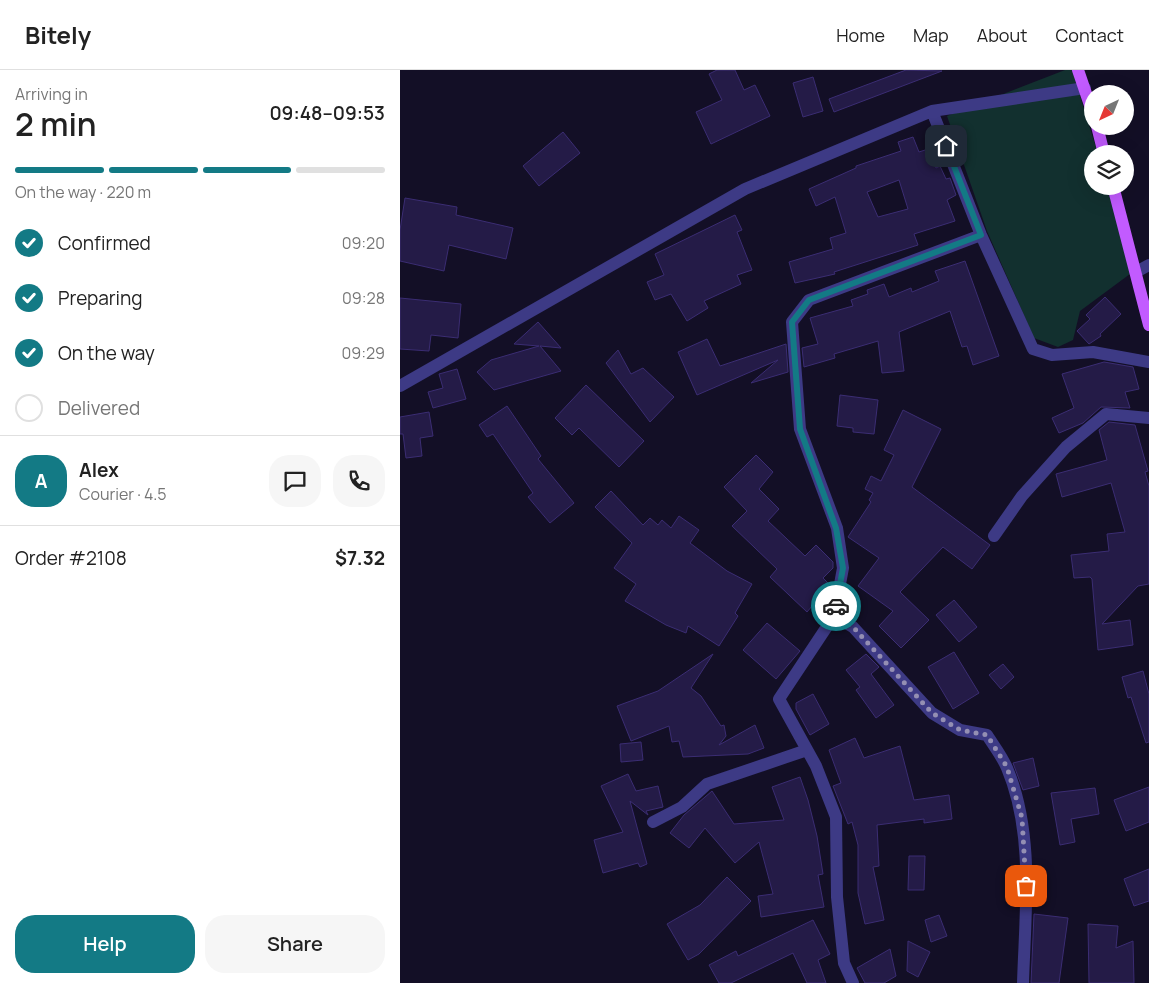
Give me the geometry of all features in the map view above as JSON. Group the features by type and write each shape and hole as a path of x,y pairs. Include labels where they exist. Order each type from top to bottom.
{"main road":[{"path":"1078,70 1084,85"},
{"path":"1115,195 1149,325"}],"street":[{"path":"400,386 745,189 932,111 1084,88"},
{"path":"932,111 981,235 1033,349 1052,355 1093,352 1149,362"},
{"path":"853,983 844,963 837,898 836,817 807,750 779,699 834,616 843,568 836,528 800,429 792,322 809,300 981,235"},
{"path":"1136,272 1149,265"},
{"path":"994,536 1022,496 1066,447 1106,414 1149,418"},
{"path":"834,616 853,627 932,713 960,730 987,735 1007,767 1022,818 1026,886 1023,983"},
{"path":"653,822 682,807 707,784 807,750"}],"green space":[{"path":"1065,70 1072,70 1084,109 1084,135 1092,135 1095,145 1084,145 1084,195 1110,195 1130,274 1080,311 1073,340 1058,347 1034,338 987,231 947,116"}],"building":[{"path":"717,70 735,70 744,90 755,85 770,116 711,144 696,112 722,100 709,74"},
{"path":"906,70 942,71 834,112 829,99"},
{"path":"813,77 823,111 803,117 793,83"},
{"path":"563,132 580,153 539,186 523,166"},
{"path":"913,137 919,152 928,149 936,168 940,166 946,179 950,178 956,195 947,200 955,221 914,234 918,245 834,272 835,274 795,283 789,262 833,249 830,238 846,233 835,197 816,206 809,189 856,168 856,166 901,151 898,142","holes":["899,180 908,209 878,217 867,192"]},
{"path":"405,198 457,207 456,215 513,228 506,259 449,245 444,271 400,261 400,230"},
{"path":"735,215 742,230 737,232 752,270 737,275 741,284 704,301 708,308 687,321 671,294 655,300 647,282 664,275 655,254"},
{"path":"965,261 999,356 973,365 967,346 962,347 950,311 899,332 904,371 882,373 878,341 834,354 835,358 804,367 802,348 818,344 810,318 853,306 851,300 868,294 867,290 884,284 889,297 911,288 912,292 939,281 935,271"},
{"path":"1105,297 1121,314 1100,334 1101,336 1089,344 1077,331 1090,319 1086,315"},
{"path":"400,298 461,304 458,338 431,335 429,351 400,349"},
{"path":"538,322 561,348 540,346 561,371 494,390 477,372 491,360 539,346 514,344"},
{"path":"707,339 720,366 786,344 788,372 751,383 778,360 697,395 678,352"},
{"path":"618,350 631,374 643,368 674,397 650,422 606,363"},
{"path":"1104,362 1133,367 1139,389 1125,392 1130,408 1101,407 1083,423 1059,433 1052,418 1074,408 1062,374"},
{"path":"457,369 466,399 433,408 428,392 443,388 439,374"},
{"path":"586,385 644,441 619,467 579,428 572,435 555,418"},
{"path":"840,395 878,400 874,434 853,432 853,428 837,426"},
{"path":"507,406 541,456 538,459 574,503 550,523 528,497 533,493 493,434 487,437 479,425"},
{"path":"903,410 941,429 912,487 990,545 972,569 943,547 900,592 929,620 901,648 879,626 893,611 858,586 879,558 848,537 871,502 869,500 873,493 865,489 871,476 881,481 894,455 884,450"},
{"path":"429,412 433,436 420,438 422,456 406,458 403,434 400,434 400,417"},
{"path":"1109,422 1135,425 1148,471 1145,472 1149,486 1149,584 1138,586 1102,624 1130,620 1133,645 1098,650 1092,579 1090,577 1074,578 1071,555 1109,551 1107,534 1125,532 1111,483 1062,497 1056,474 1107,460 1099,430"},
{"path":"756,455 773,472 759,489 779,509 768,521 805,556 816,545 833,562 833,568 823,578 830,585 807,612 770,577 777,569 732,526 747,511 724,487"},
{"path":"611,491 643,525 650,518 658,525 662,520 671,528 679,516 699,530 690,543 727,571 752,584 735,613 738,616 719,646 688,626 686,633 666,625 625,601 636,584 614,568 632,543 595,507"},
{"path":"954,600 977,627 959,642 936,615"},
{"path":"767,623 800,651 776,679 743,650"},
{"path":"954,652 979,693 953,709 928,667"},
{"path":"713,654 691,688 701,696 721,726 724,725 726,736 719,745 755,725 764,748 748,754 683,757 679,741 672,742 669,726 631,741 617,706 658,691"},
{"path":"866,654 879,667 871,674 894,705 876,718 856,690 860,687 846,670"},
{"path":"1003,664 1014,677 1001,689 989,675"},
{"path":"1143,671 1149,694 1149,742 1146,743 1131,697 1128,698 1122,677"},
{"path":"813,694 829,724 810,735 796,709 796,703"},
{"path":"855,738 864,758 900,746 914,800 949,795 952,819 924,823 924,819 877,825 879,866 873,867 884,920 865,924 858,893 858,845 852,822 848,824 833,786 841,783 829,750"},
{"path":"641,742 643,760 621,762 620,744"},
{"path":"1033,758 1039,786 1023,790 1013,763"},
{"path":"628,774 636,791 658,786 663,807 646,811 648,815 630,801 647,864 640,867 638,863 603,873 594,840 623,832 601,786"},
{"path":"800,777 817,836 823,874 818,875 824,907 761,917 758,896 773,894 759,842 735,863 705,828 689,848 670,833 684,815 712,791 734,824 784,820 772,787"},
{"path":"1149,787 1149,822 1126,831 1114,800"},
{"path":"1095,788 1099,814 1071,819 1075,842 1060,845 1051,793"},
{"path":"909,856 925,856 924,890 908,890"},
{"path":"1149,869 1149,901 1134,906 1124,879"},
{"path":"727,877 751,901 699,954 688,960 667,924 700,905"},
{"path":"1034,914 1068,918 1059,983 1031,983"},
{"path":"939,915 947,936 931,942 925,920"},
{"path":"813,920 830,954 818,960 826,983 807,983 793,953 731,983 719,983 709,965 736,951 738,956"},
{"path":"1088,924 1118,926 1116,948 1133,941 1134,983 1089,983"},
{"path":"908,941 930,952 918,977 907,971"},
{"path":"890,949 896,976 884,983 865,983 857,968"}],"way so far":[{"path":"836,606 834,616 853,627 932,713 960,730 987,735 1007,767 1022,818 1026,886"}],"route":[{"path":"836,606 843,568 836,528 800,429 792,322 809,300 981,235 946,146"}]}
